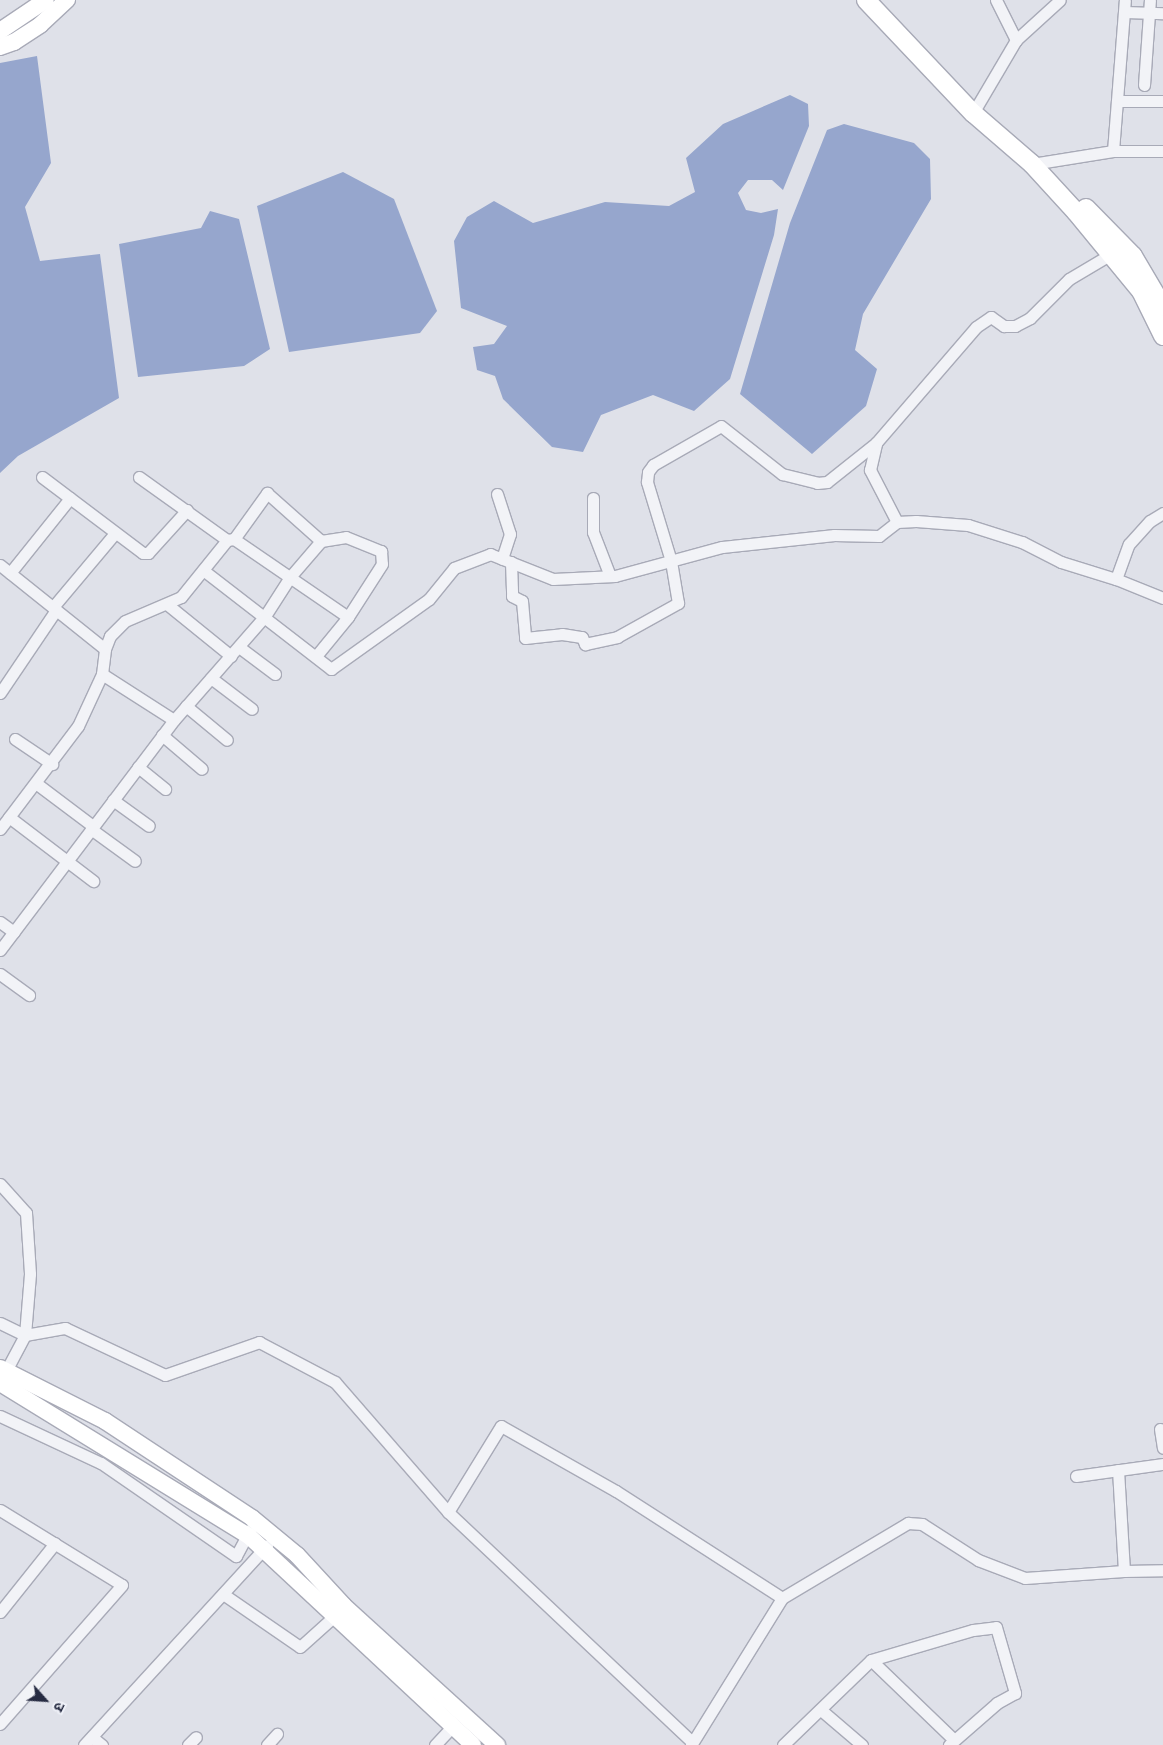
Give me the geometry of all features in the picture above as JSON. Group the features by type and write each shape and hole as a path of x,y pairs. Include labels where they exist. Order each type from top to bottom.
{"main road":[{"path":"0,31 46,0"},
{"path":"0,47 14,42 40,25 67,0"},
{"path":"866,0 976,108 1036,162 1133,256 1163,307"},
{"path":"876,0 976,108"},
{"path":"1036,162 1141,291 1163,336"},
{"path":"2,1374 105,1421 252,1518 274,1536 340,1611 473,1745"},
{"path":"2,1374 250,1536 263,1549 340,1611 497,1745"}],"street":[{"path":"996,0 1016,40"},
{"path":"976,108 1016,40 1060,0"},
{"path":"1144,85 1150,0"},
{"path":"1113,151 1125,6 1149,13 1163,13"},
{"path":"1117,101 1163,101"},
{"path":"1036,162 1113,151 1163,152"},
{"path":"497,494 510,534 506,561 512,596 522,601 525,638 562,634 582,637 585,644 617,637 678,603 671,561 647,482 648,472 653,465 715,427 726,429 782,474 808,483 827,482 876,442 976,327 991,317 1004,326 1015,326 1030,318 1069,279 1111,254"},
{"path":"876,442 870,470 897,522"},
{"path":"42,476 136,550 148,553 187,510"},
{"path":"139,476 348,617"},
{"path":"0,829 37,784 78,726 102,674 104,649 110,636 124,620 168,605 181,597 267,492 321,540"},
{"path":"70,498 3,570 104,649"},
{"path":"593,498 593,532 610,576"},
{"path":"1116,579 1129,544 1163,512"},
{"path":"203,570 265,616 331,669 430,599 454,568 490,554 553,580 610,576 722,547 834,535 879,536 897,522 968,525 1022,542 1061,562 1116,579 1163,598"},
{"path":"2,685 55,609 115,533"},
{"path":"0,950 162,735 265,616 290,577 321,540 346,537 381,552 382,564 348,617 316,656"},
{"path":"168,605 231,656"},
{"path":"239,647 276,674"},
{"path":"102,674 174,720"},
{"path":"211,678 252,709"},
{"path":"186,706 227,740"},
{"path":"162,735 202,769"},
{"path":"15,739 52,764"},
{"path":"138,767 165,789"},
{"path":"37,784 135,861"},
{"path":"113,800 150,826"},
{"path":"9,818 93,881"},
{"path":"0,922 14,932"},
{"path":"0,974 29,995"},
{"path":"0,1184 26,1213 30,1274 25,1335 2,1374"},
{"path":"0,1323 25,1335 65,1328 165,1375 259,1342 335,1382 448,1512 691,1744 782,1598 908,1523 922,1524 978,1560 1025,1578 1163,1570"},
{"path":"0,1416 101,1463 236,1556 250,1536 252,1518"},
{"path":"448,1512 501,1426 616,1491 782,1598"},
{"path":"1160,1429 1163,1448"},
{"path":"1076,1476 1163,1464"},
{"path":"1118,1470 1124,1571"},
{"path":"0,1510 122,1585 0,1724"},
{"path":"102,1745 88,1741 274,1536"},
{"path":"0,1612 55,1543"},
{"path":"223,1594 300,1647 340,1611"},
{"path":"783,1745 871,1660 996,1627 1015,1693 997,1703 951,1743 871,1660"},
{"path":"820,1710 862,1745"},
{"path":"435,1745 453,1726"},
{"path":"267,1745 278,1734"}],"water":[{"path":"37,56 51,163 25,207 40,261 100,254 119,398 18,456 0,473 0,63"},
{"path":"790,95 808,104 809,126 783,190 772,180 748,180 738,193 746,210 761,213 778,209 774,235 730,379 694,411 653,395 601,415 583,452 552,447 503,399 495,376 477,370 473,347 494,344 507,326 461,308 454,241 467,217 494,201 533,223 605,202 669,206 695,192 686,158 723,124"},
{"path":"844,124 914,143 930,159 931,199 863,314 855,350 877,369 866,406 812,454 740,394 790,223 827,130"},
{"path":"343,172 394,199 437,311 420,333 289,352 257,206"},
{"path":"210,211 239,219 270,349 244,366 138,377 119,244 201,228"}]}
